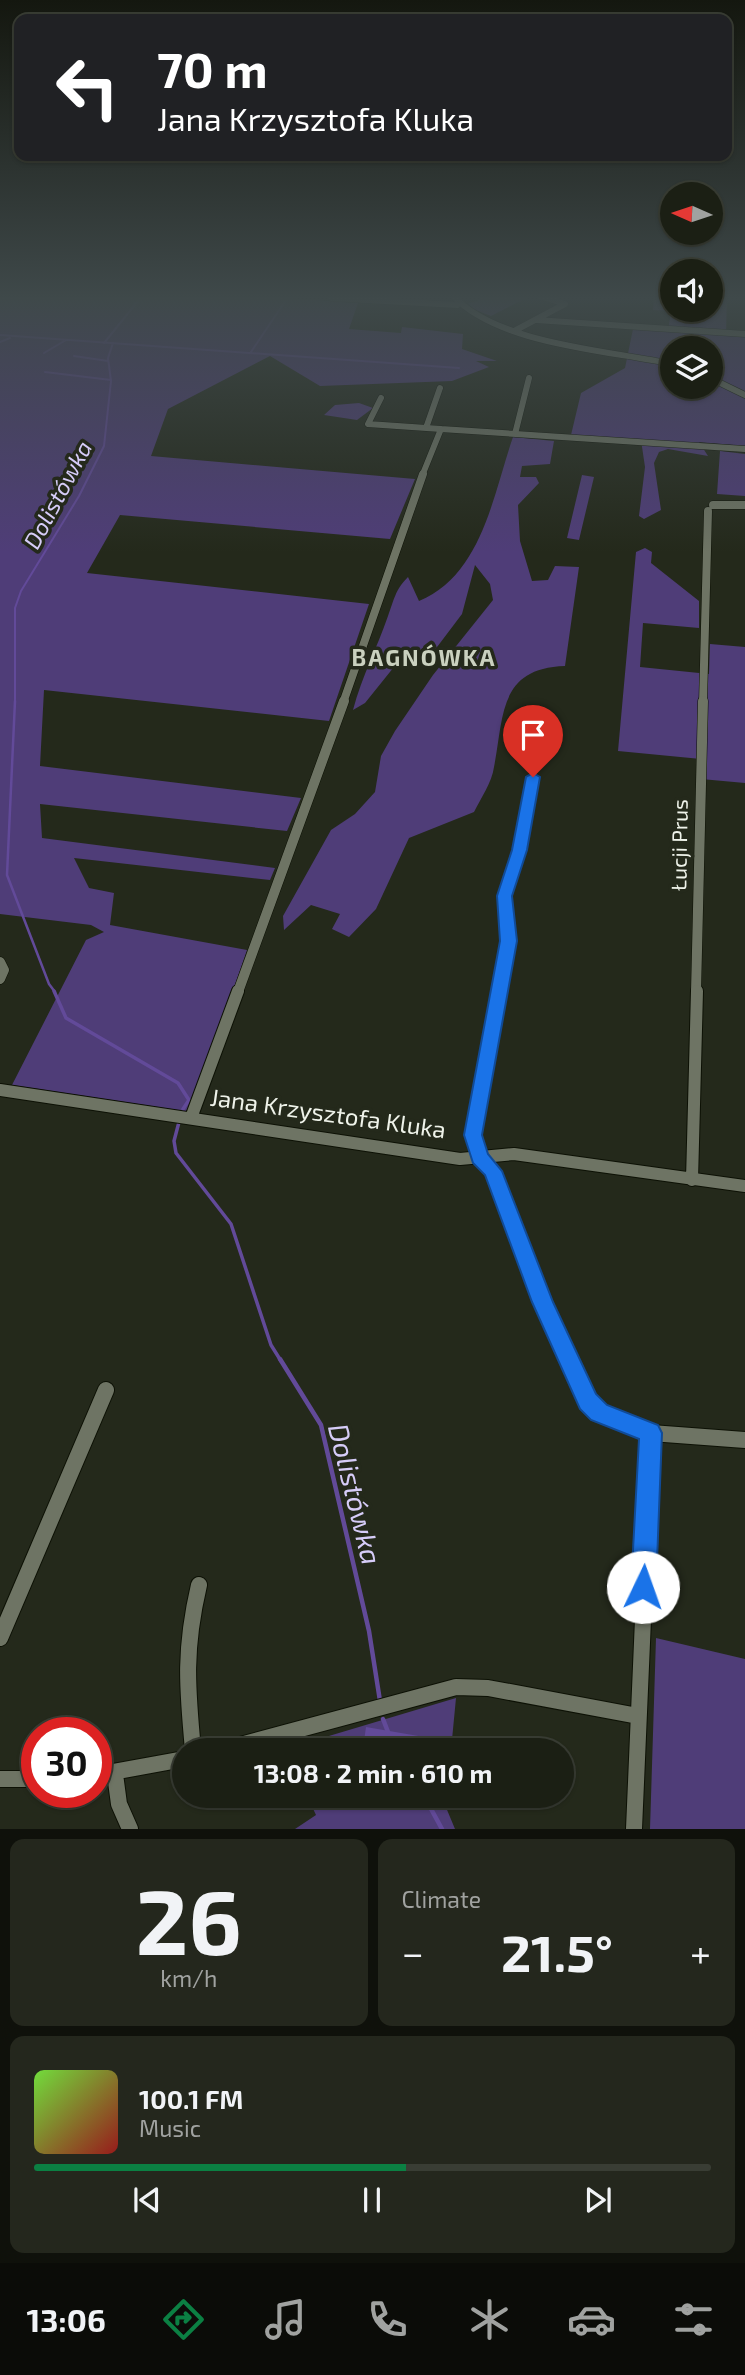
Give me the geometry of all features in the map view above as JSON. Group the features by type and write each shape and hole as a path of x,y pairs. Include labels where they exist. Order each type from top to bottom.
{"street":[{"path":"515,435 528,381"},
{"path":"723,384 745,395"},
{"path":"426,428 440,388"},
{"path":"381,398 368,424 745,449"},
{"path":"191,1118 329,745 411,503 441,429"},
{"name":"Łucji Prus","path":"692,1180 710,508 745,505"},
{"path":"533,777 520,850 505,896 508,941 473,1135 480,1158 493,1171 543,1302 588,1401 599,1413 650,1433 745,1440"},
{"path":"0,962 5,970 0,979"},
{"name":"Jana Krzysztofa Kluka","path":"0,1090 460,1159 514,1154 745,1186"},
{"path":"0,1638 106,1390"},
{"path":"634,1829 650,1433"},
{"path":"191,1738 186,1672 188,1631 199,1586"},
{"path":"267,1738 456,1688 488,1688 638,1716"},
{"path":"112,1774 172,1762"},
{"path":"115,1774 119,1804 130,1829"},
{"path":"0,1779 21,1779"}],"shaded area":[{"path":"0,381 221,381 168,409 151,456 415,479 390,539 120,515 87,573 369,604 329,721 44,690 40,766 301,798 287,831 40,804 42,838 275,868 270,880 74,858 89,888 114,893 110,925 247,950 191,1112 12,1085 86,940 104,932 91,925 0,914"},
{"path":"312,381 443,381 320,386"},
{"path":"601,381 660,381 660,399 723,399 723,381 745,381 745,446 699,442 708,456 668,449 659,452 654,463 661,510 644,519 639,516 645,467 641,440 571,435 581,393"},
{"path":"359,403 373,408 357,420 324,415 335,405"},
{"path":"513,437 554,441 550,464 522,466 520,477 536,477 539,483 518,505 520,541 532,581 548,580 555,566 579,567 565,666 543,669 527,676 516,686 508,698 503,714 491,778 474,812 409,838 376,909 349,937 332,929 340,914 311,905 284,930 283,916 331,830 355,814 375,792 381,756 395,731 433,675 493,600 490,584 475,565 462,614 428,659 402,657 365,703 353,710 400,586 408,577 419,601 440,589 457,573 471,553 491,508"},
{"path":"720,451 745,454 745,496 717,494"},
{"path":"582,475 594,477 579,540 567,538"},
{"path":"645,548 652,552 651,563 699,601 699,628 643,623 640,667 709,674 710,644 745,647 745,783 701,779 701,759 618,751 636,552"},
{"path":"656,1638 745,1659 745,1829 650,1829"},
{"path":"456,1698 452,1738 322,1738"},
{"path":"366,1727 430,1738 364,1738"},
{"path":"313,1808 446,1808 455,1829 295,1829 316,1815"}],"waterway":[{"name":"Dolistówka","path":"15,701 15,608 21,591 79,496 104,446 111,381"},
{"name":"Dolistówka","path":"15,701 7,875 49,984 55,992"},
{"name":"Dolistówka","path":"54,991 66,1018 178,1083 189,1100 183,1109"},
{"name":"Dolistówka","path":"179,1122 174,1141 176,1153 231,1224 271,1345 281,1361"},
{"name":"Dolistówka","path":"280,1359 321,1425 369,1631 380,1701"},
{"name":"Dolistówka","path":"383,1719 388,1732"},
{"name":"Dolistówka","path":"431,1808 442,1829"}],"district":[{"name":"BAGNÓWKA","path":"424,658"}],"route":[{"path":"533,777 520,850 505,896 508,941 473,1135 480,1158 493,1171 543,1302 588,1401 599,1413 650,1433 643,1587"}]}
